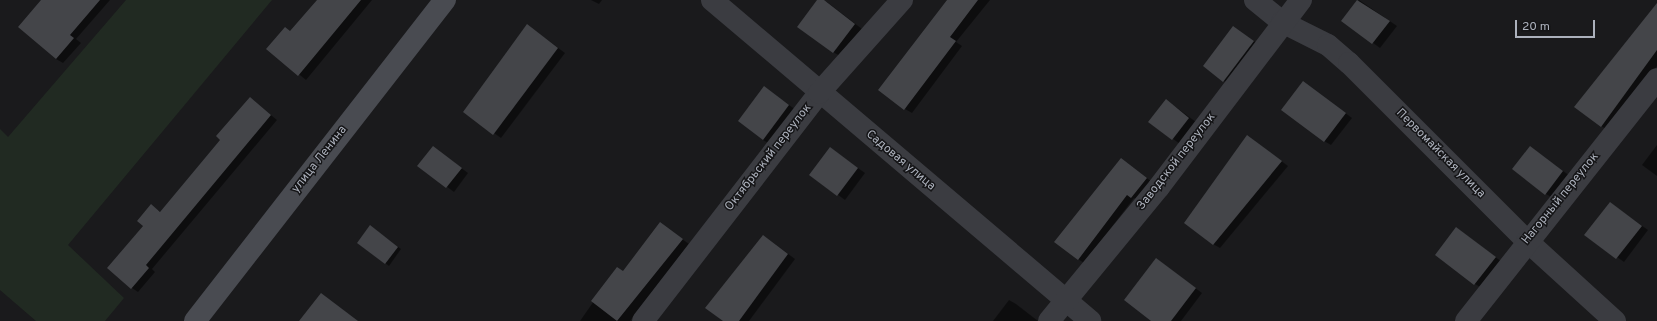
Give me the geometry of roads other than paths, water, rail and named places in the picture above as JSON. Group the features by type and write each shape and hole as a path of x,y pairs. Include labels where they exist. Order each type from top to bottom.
{"main road":[{"name":"улица Ленина","path":"195,321 445,0"}],"street":[{"name":"Садовая улица","path":"712,0 819,93 1090,321"},
{"name":"Октябрьский переулок","path":"643,321 819,93 902,0"},
{"name":"Первомайская улица","path":"1255,0 1282,22 1328,45 1349,63 1527,241 1615,321"},
{"name":"Заводской переулок","path":"1049,321 1159,187 1282,22 1301,0"},
{"name":"Нагорный переулок","path":"1466,321 1527,241 1657,79"}]}
